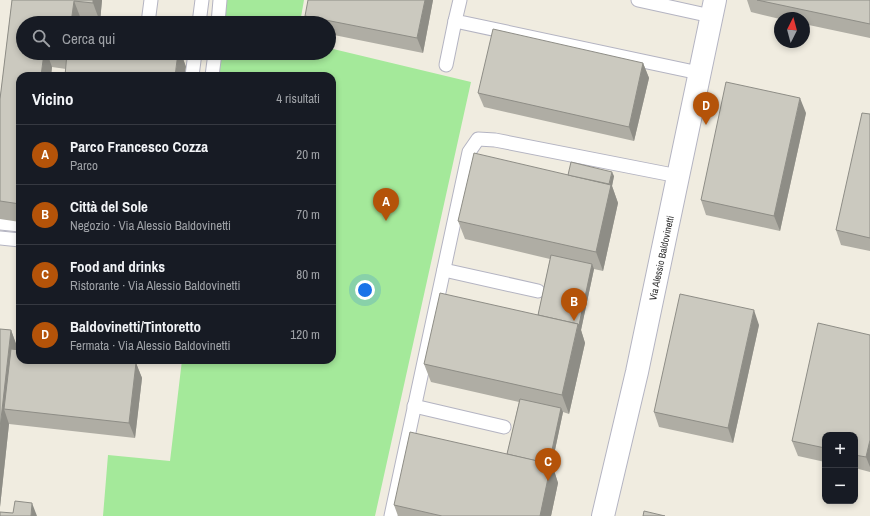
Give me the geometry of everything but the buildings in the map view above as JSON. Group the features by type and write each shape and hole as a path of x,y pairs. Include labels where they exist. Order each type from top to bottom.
{"street":[{"name":"Via Alessio Baldovinetti","path":"603,516 637,372 713,8"}],"lane":[{"path":"149,16 150,0"},
{"path":"200,16 202,0"},
{"path":"219,16 220,0"},
{"path":"446,65 460,0"},
{"path":"638,0 713,8"},
{"path":"455,21 699,73"},
{"path":"193,72 194,60"},
{"path":"213,72 214,60"},
{"path":"391,516 469,152 478,139 495,140 678,176"},
{"path":"0,223 16,225"},
{"path":"0,238 16,240"},
{"path":"444,270 538,291"},
{"path":"414,406 504,427"}],"green space":[{"path":"227,0 304,0 301,16 225,16"},
{"path":"336,50 471,82 375,516 103,516 108,455 170,461 182,364 336,364 336,72 218,72 219,60 336,60"}],"place":[{"name":"Baldovinetti/Tintoretto","path":"706,125"},
{"name":"Parco Francesco Cozza","path":"386,221"},
{"name":"Città del Sole","path":"574,321"},
{"name":"Food and drinks","path":"548,481"}]}
